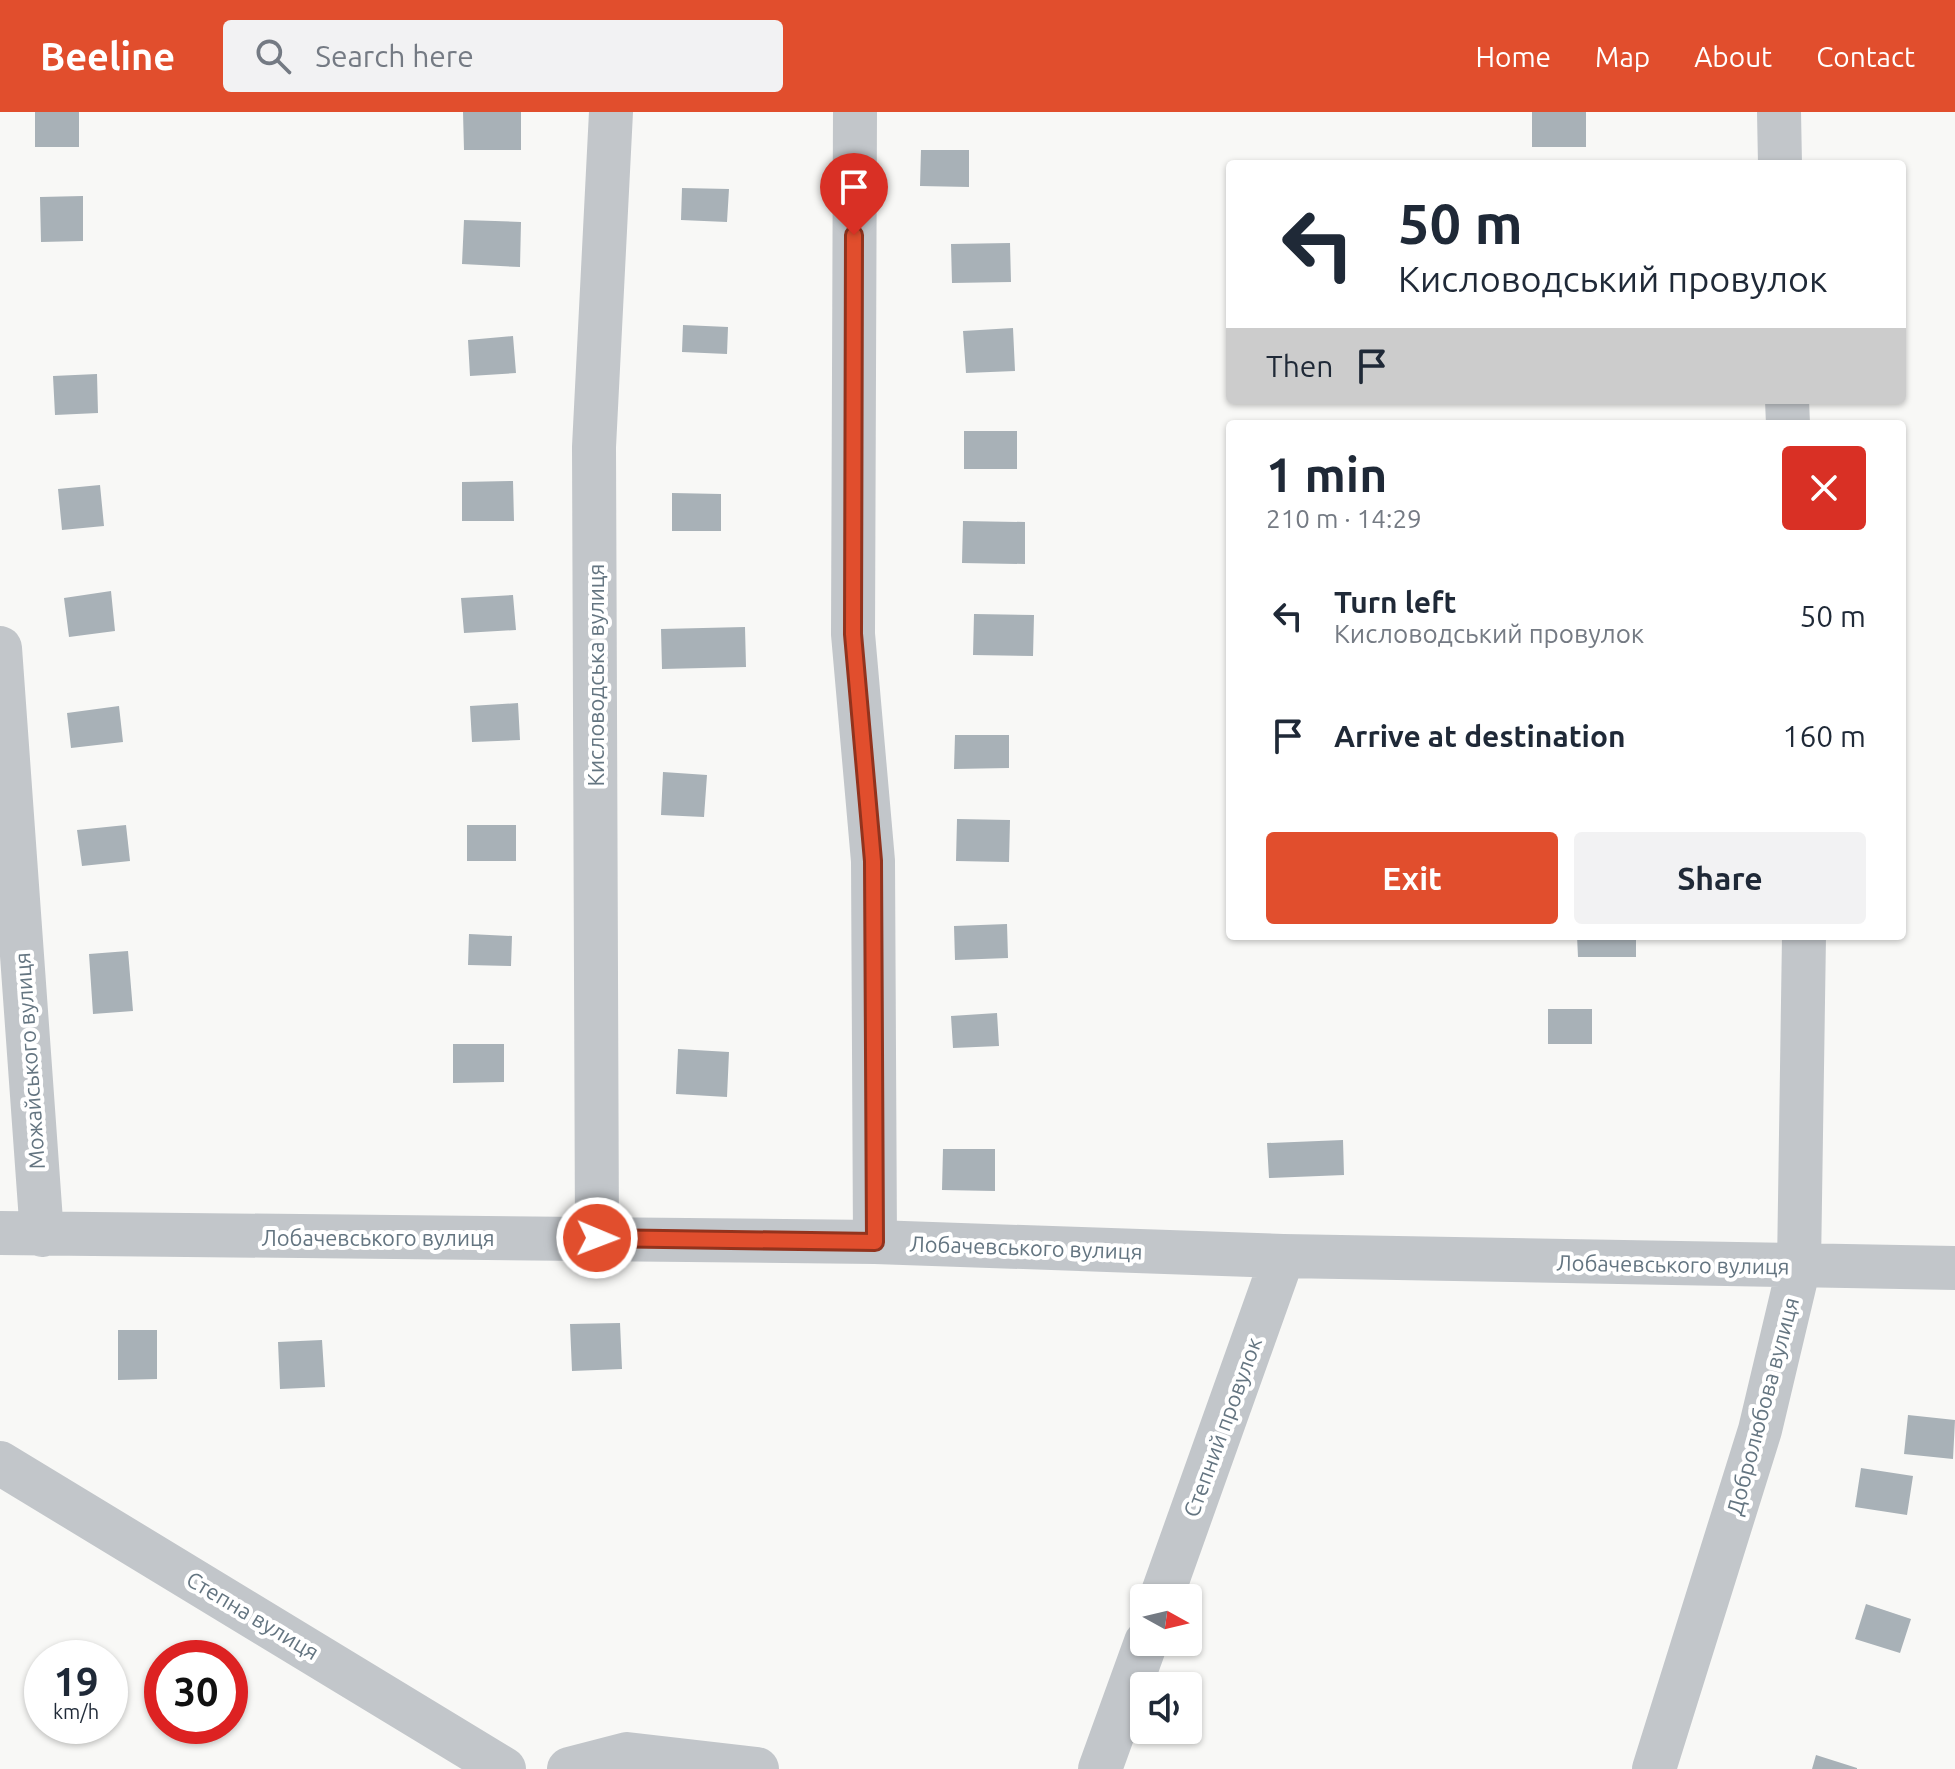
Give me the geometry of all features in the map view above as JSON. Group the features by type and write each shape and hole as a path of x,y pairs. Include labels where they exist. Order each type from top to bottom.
{"street":[{"name":"Кисловодська вулиця","path":"597,1238 594,447 611,112"},
{"path":"855,112 853,634 873,861 875,1242"},
{"path":"1779,112 1780,160"},
{"name":"Можайського вулиця","path":"0,648 21,1234"},
{"name":"Добролюбова вулиця","path":"1654,1769 1760,1430 1799,1266 1804,940"},
{"name":"Лобачевського вулиця","path":"21,1234 875,1242 1283,1256 1955,1268"},
{"name":"Степний провулок","path":"1166,1584 1283,1256"},
{"name":"Степна вулиця","path":"0,1463 504,1769"},
{"path":"1100,1769 1141,1656"},
{"path":"569,1769 627,1754 757,1769"}],"building":[{"path":"35,112 79,112 79,147 35,147"},
{"path":"463,112 521,112 521,150 464,150"},
{"path":"1532,112 1586,112 1586,147 1532,147"},
{"path":"921,150 969,150 969,187 920,186"},
{"path":"682,188 729,189 727,222 681,220"},
{"path":"83,196 83,241 41,242 40,197"},
{"path":"464,220 521,222 520,267 462,264"},
{"path":"1010,243 1011,282 952,283 951,244"},
{"path":"683,325 728,327 727,354 682,352"},
{"path":"1013,328 1015,371 966,373 963,331"},
{"path":"513,336 516,373 470,376 468,340"},
{"path":"97,374 98,413 55,415 53,376"},
{"path":"964,431 1017,431 1017,469 964,469"},
{"path":"513,481 514,521 462,521 462,482"},
{"path":"100,485 104,526 62,530 58,489"},
{"path":"672,493 721,494 721,531 672,531"},
{"path":"963,521 1025,522 1025,564 962,563"},
{"path":"111,591 115,631 69,637 64,598"},
{"path":"513,595 516,630 464,633 461,598"},
{"path":"974,614 1034,615 1033,656 973,655"},
{"path":"745,627 746,667 662,669 661,629"},
{"path":"518,703 520,740 472,742 470,706"},
{"path":"119,706 123,742 71,748 67,713"},
{"path":"955,735 1009,735 1009,768 954,769"},
{"path":"663,772 707,775 704,817 661,815"},
{"path":"957,819 1010,820 1009,862 956,861"},
{"path":"126,825 130,861 82,866 77,830"},
{"path":"467,825 516,825 516,861 467,861"},
{"path":"1007,924 1008,958 955,960 954,926"},
{"path":"469,934 512,936 511,966 468,965"},
{"path":"1577,940 1636,940 1636,957 1578,957"},
{"path":"128,951 133,1011 93,1014 89,954"},
{"path":"1548,1009 1592,1009 1592,1044 1548,1044"},
{"path":"997,1013 999,1046 953,1048 951,1016"},
{"path":"453,1044 504,1044 504,1082 453,1083"},
{"path":"678,1049 729,1052 727,1097 676,1094"},
{"path":"1343,1140 1344,1175 1269,1178 1267,1143"},
{"path":"943,1149 995,1149 995,1191 942,1190"},
{"path":"620,1323 622,1369 572,1371 570,1324"},
{"path":"118,1330 157,1330 157,1379 118,1380"},
{"path":"322,1340 325,1387 280,1389 278,1342"},
{"path":"1908,1415 1955,1420 1953,1459 1904,1454"},
{"path":"1861,1468 1913,1476 1907,1515 1855,1507"},
{"path":"1866,1604 1911,1619 1900,1653 1855,1639"},
{"path":"1816,1755 1857,1768 1857,1769 1812,1769"}],"route":[{"path":"597,1238 875,1242 873,861 853,634 854,235"}]}
